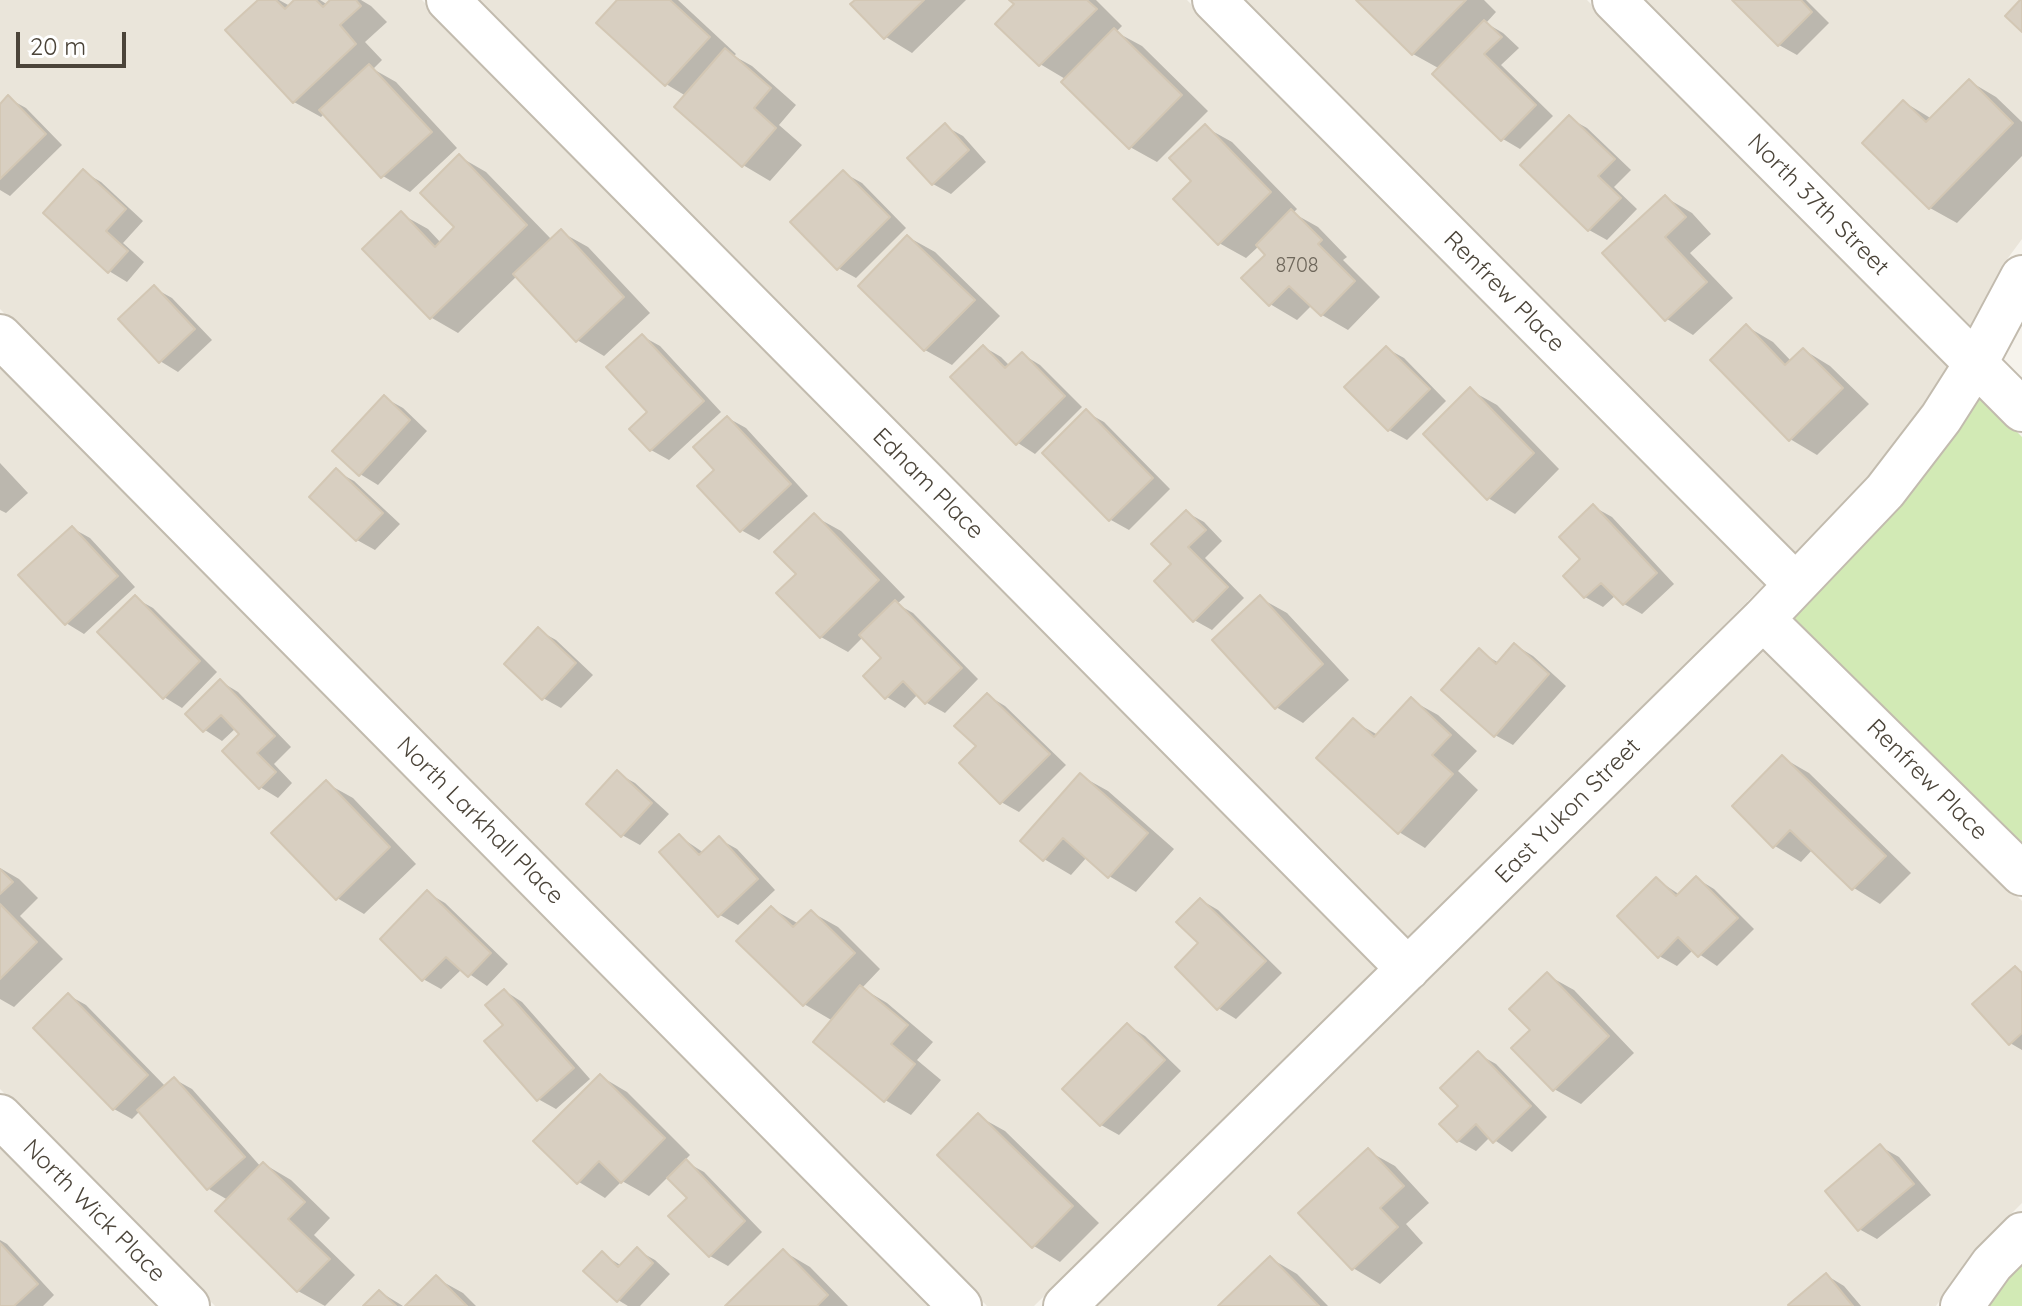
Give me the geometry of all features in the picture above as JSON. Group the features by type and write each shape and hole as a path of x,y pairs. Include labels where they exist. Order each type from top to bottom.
{"street":[{"name":"Ednam Place","path":"448,0 1408,969"},
{"name":"Renfrew Place","path":"1214,0 1794,583"},
{"name":"North 37th Street","path":"1614,0 2022,410"},
{"name":"East Yukon Street","path":"1065,1306 1763,619 1885,491 1941,418 1976,363 2022,277"},
{"name":"North Larkhall Place","path":"0,336 960,1306"},
{"name":"Renfrew Place","path":"1763,619 2022,874"},
{"name":"North Wick Place","path":"0,1116 188,1306"},
{"path":"1962,1306 1992,1264 2022,1234"}],"shaded area":[{"path":"0,0 422,0 1380,967 1034,1306 987,1306 0,309"},
{"path":"475,0 1187,0 1767,582 1406,940"},
{"path":"1240,0 1587,0 1950,364 1924,406 1869,477 1793,555"},
{"path":"1640,0 2022,0 2022,239 2008,258 1970,330"},
{"path":"0,362 934,1306 215,1306 0,1089"},
{"path":"1764,647 2022,901 2022,1203 1975,1250 1936,1306 1095,1306"},
{"path":"0,1143 162,1306 0,1306"}],"green space":[{"path":"1981,395 2022,437 2022,848 1790,620 1901,505 1958,432"},
{"path":"2022,1259 2022,1306 1977,1306"}],"building":[{"path":"258,0 276,0 285,9 294,0 316,0 323,7 330,0 356,0 361,6 340,25 356,44 293,103 225,30"},
{"path":"617,0 670,0 710,37 665,86 596,23"},
{"path":"855,0 924,0 884,39 850,4"},
{"path":"1009,0 1087,0 1097,9 1039,66 995,24 1014,4"},
{"path":"1356,0 1466,0 1412,55"},
{"path":"1732,0 1801,0 1812,12 1778,46"},
{"path":"2022,0 2022,32 2005,16"},
{"path":"1484,20 1502,37 1484,54 1536,105 1501,141 1432,74"},
{"path":"1114,28 1182,95 1129,149 1061,82"},
{"path":"725,48 771,88 754,108 776,128 742,167 674,107"},
{"path":"369,64 432,132 381,178 319,110"},
{"path":"1969,79 2013,123 1929,209 1862,143 1903,100 1926,122"},
{"path":"8,95 46,134 0,179 0,104"},
{"path":"1569,115 1615,159 1598,176 1621,198 1588,231 1520,165"},
{"path":"945,123 969,150 932,185 907,158"},
{"path":"1205,124 1271,192 1218,245 1173,199 1191,181 1169,158"},
{"path":"459,154 527,225 430,319 362,249 401,211 435,247 454,227 420,193"},
{"path":"83,169 126,209 106,231 128,251 108,273 43,213"},
{"path":"843,170 890,217 837,270 790,222"},
{"path":"1665,195 1686,217 1665,237 1707,282 1665,321 1602,253"},
{"path":"1291,209 1322,240 1318,244 1355,281 1321,316 1289,286 1269,306 1241,278 1265,255 1256,245"},
{"path":"561,229 624,297 576,342 513,274"},
{"path":"907,235 975,300 924,351 858,286"},
{"path":"154,285 195,329 159,363 118,319"},
{"path":"1746,324 1785,365 1803,348 1843,388 1789,441 1710,360"},
{"path":"642,334 704,401 650,451 629,429 647,412 606,367"},
{"path":"983,345 1005,368 1022,352 1065,396 1016,445 950,377"},
{"path":"1386,346 1430,389 1388,431 1344,387"},
{"path":"1470,387 1534,453 1487,500 1423,434"},
{"path":"384,395 410,420 359,476 332,451"},
{"path":"1086,409 1153,478 1109,521 1042,453"},
{"path":"727,416 791,484 740,532 697,486 714,470 693,447"},
{"path":"336,468 383,513 356,541 309,497"},
{"path":"1593,504 1657,573 1623,605 1601,583 1584,598 1563,576 1580,559 1559,537"},
{"path":"1186,510 1206,530 1188,547 1228,587 1193,622 1154,581 1171,564 1151,544"},
{"path":"814,513 879,580 820,638 776,593 796,574 774,552"},
{"path":"72,526 118,576 65,625 18,575"},
{"path":"135,595 200,661 163,699 97,632"},
{"path":"1260,595 1323,664 1275,709 1212,640"},
{"path":"895,600 962,668 925,704 903,681 885,699 863,676 881,658 859,635"},
{"path":"538,627 576,663 542,700 504,664"},
{"path":"1514,643 1549,674 1494,737 1441,690 1479,648 1496,664"},
{"path":"220,679 275,736 257,753 276,772 259,789 222,751 239,734 221,715 203,732 185,714"},
{"path":"987,693 1050,754 1000,804 959,763 976,746 954,726"},
{"path":"1411,697 1451,735 1432,755 1453,774 1398,834 1316,758 1353,718 1374,737"},
{"path":"1782,755 1886,856 1852,890 1790,830 1773,848 1732,806"},
{"path":"617,770 652,803 621,837 586,804"},
{"path":"1080,773 1148,833 1108,878 1063,838 1043,861 1020,841"},
{"path":"326,780 390,847 336,900 271,833"},
{"path":"679,834 699,855 719,836 758,879 718,917 659,852"},
{"path":"0,869 13,882 0,894"},
{"path":"1696,876 1738,918 1698,957 1678,937 1658,958 1617,916 1656,877 1676,896"},
{"path":"427,890 491,953 468,977 446,957 422,981 380,939"},
{"path":"1200,898 1266,961 1217,1010 1175,967 1198,943 1176,922"},
{"path":"0,904 37,942 0,979"},
{"path":"771,906 793,927 811,910 855,953 803,1006 736,941"},
{"path":"2015,966 2022,973 2022,1033 2009,1045 1972,1004"},
{"path":"1547,972 1609,1036 1553,1091 1511,1048 1530,1030 1509,1009"},
{"path":"860,985 908,1025 891,1044 915,1064 884,1102 813,1042"},
{"path":"504,989 574,1068 537,1101 484,1041 503,1025 485,1005"},
{"path":"68,993 148,1075 113,1110 33,1028"},
{"path":"1127,1023 1165,1060 1100,1126 1062,1089"},
{"path":"1478,1051 1531,1106 1493,1143 1476,1124 1457,1142 1439,1124 1458,1106 1440,1088"},
{"path":"600,1074 665,1138 621,1183 599,1161 577,1184 533,1141"},
{"path":"174,1077 245,1157 207,1190 137,1110"},
{"path":"978,1113 1073,1206 1032,1248 937,1155"},
{"path":"1880,1144 1914,1184 1858,1231 1825,1191"},
{"path":"1368,1148 1404,1186 1380,1208 1398,1227 1352,1270 1298,1213"},
{"path":"686,1159 745,1221 709,1257 668,1216 687,1198 667,1178"},
{"path":"263,1162 305,1202 288,1219 330,1259 297,1292 215,1211"},
{"path":"0,1243 38,1284 14,1306 0,1306"},
{"path":"637,1247 653,1263 617,1302 583,1271 602,1251 618,1267"},
{"path":"783,1249 828,1295 817,1306 725,1306"},
{"path":"1270,1256 1319,1306 1218,1306"},
{"path":"1826,1273 1853,1306 1788,1305"},
{"path":"436,1275 467,1306 405,1306"},
{"path":"379,1290 396,1306 363,1306"}]}
